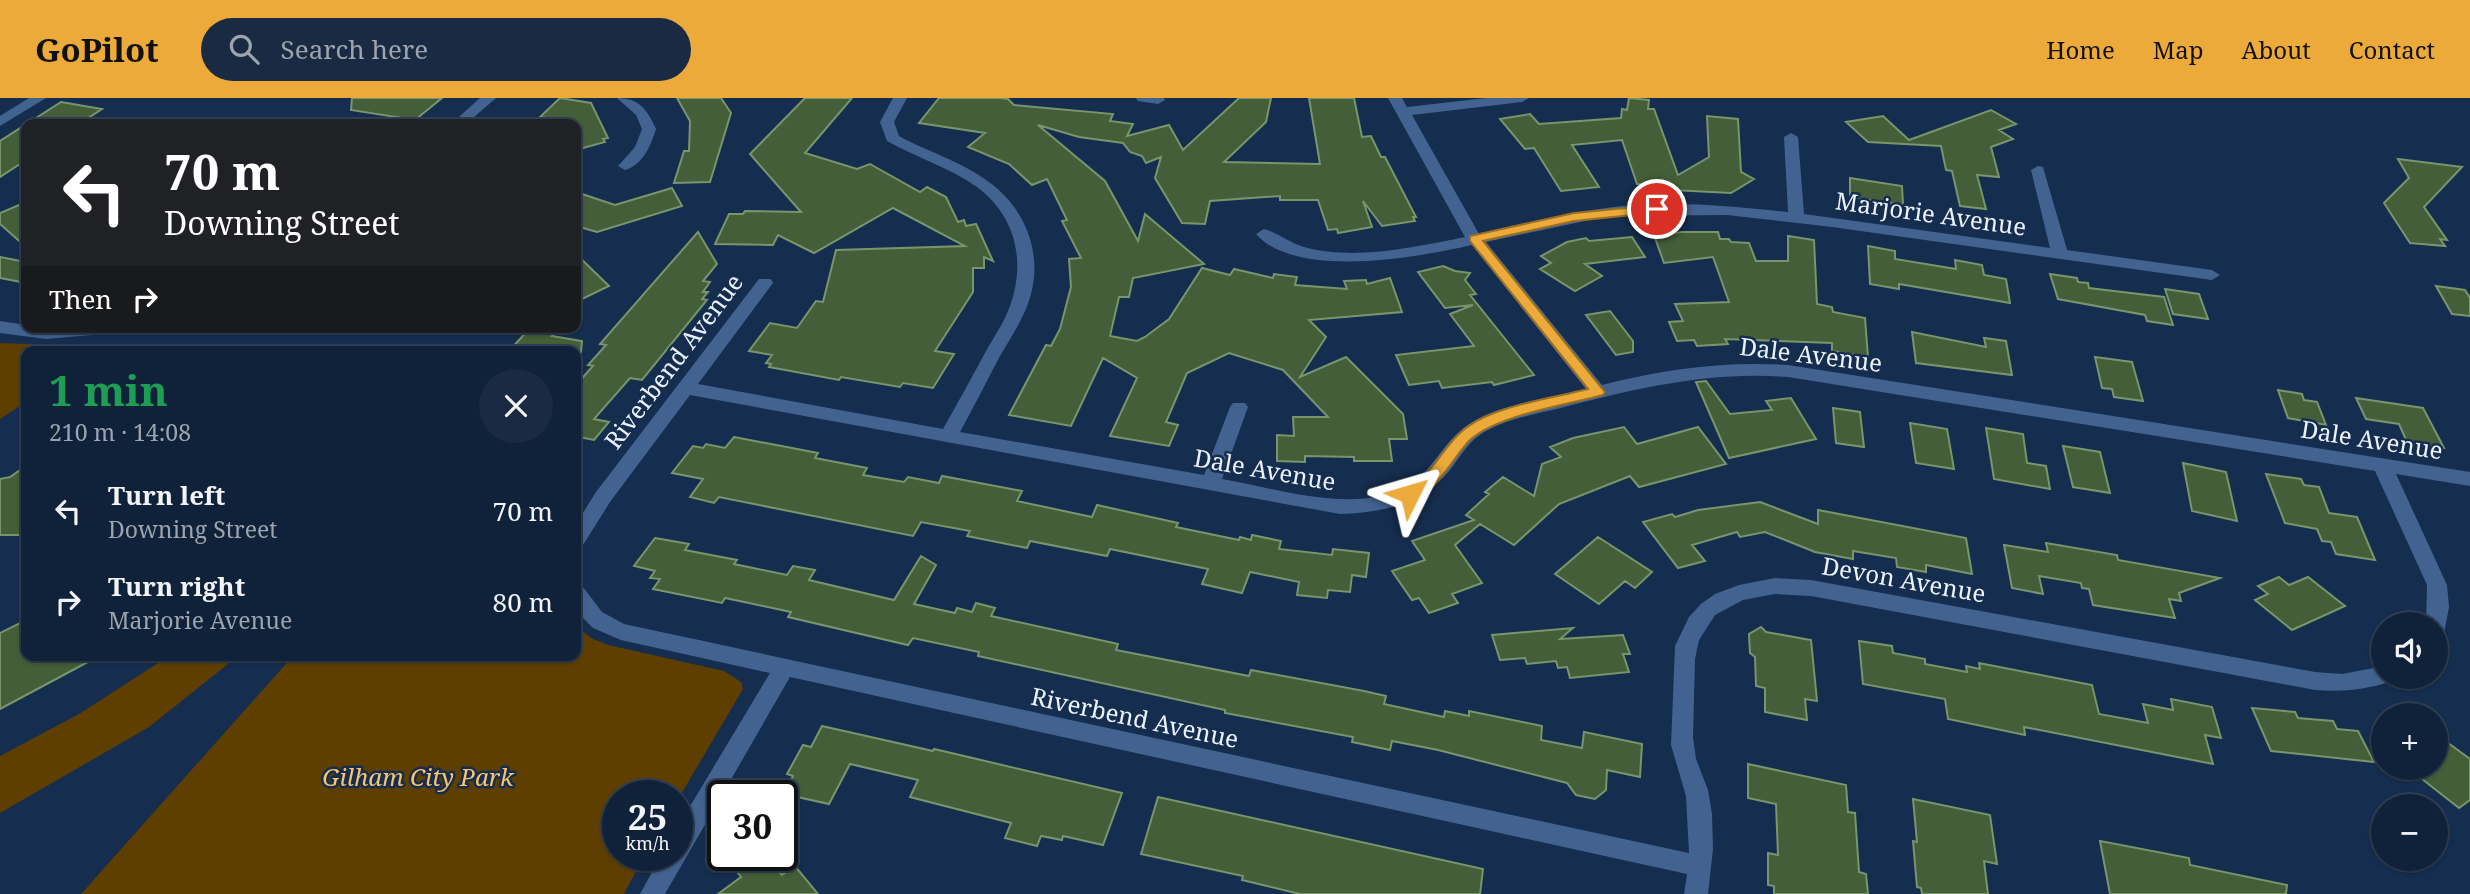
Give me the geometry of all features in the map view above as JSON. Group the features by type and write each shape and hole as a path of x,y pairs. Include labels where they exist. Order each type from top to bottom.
{"street":[{"path":"0,122 39,98"},
{"path":"464,119 489,98"},
{"path":"624,98 642,113 649,129 642,149 625,166"},
{"path":"900,98 887,122 892,138 960,169 994,193 1019,223 1026,244 1028,264 1025,288 1018,308 948,437"},
{"path":"1522,98 1399,105 1475,239 1598,392"},
{"path":"1791,137 1796,217"},
{"name":"Marjorie Avenue","path":"2038,170 2060,254"},
{"name":"Marjorie Avenue","path":"1264,234 1302,251 1347,255 1394,252 1475,239 1558,220 1624,211 1716,210 1796,217 2212,275"},
{"name":"Riverbend Avenue","path":"581,531 593,510 765,283"},
{"path":"0,327 21,330"},
{"name":"Dale Avenue","path":"684,388 1340,507 1391,503 1410,494 1429,481 1464,437 1494,419 1598,392 1708,369 1762,368 2470,479"},
{"path":"1210,485 1239,407"},
{"path":"2382,465 2437,585 2438,612"},
{"name":"Devon Avenue","path":"1696,894 1699,803 1682,748 1687,641 1695,624 1709,609 1727,596 1747,589 1787,585 1811,588 2315,681 2342,683 2371,677"},
{"name":"Riverbend Avenue","path":"581,601 591,616 621,632 1699,866"},
{"path":"693,823 784,668"},
{"path":"652,894 665,871"}],"green space":[{"path":"0,343 77,346 21,346 21,405 0,419"},
{"name":"Gilham City Park","path":"581,630 591,638 608,645 724,671 741,682 743,689 689,780 602,780 602,871 636,871 624,894 81,894 289,661 581,661"},
{"path":"161,661 232,661 149,727 0,813 0,756 79,714"}],"building":[{"path":"352,98 442,98 416,119 351,110"},
{"path":"560,98 591,103 608,138 603,139 605,142 581,149 581,119 540,117"},
{"path":"677,98 721,98 731,113 710,182 674,183 684,151 689,151 690,121"},
{"path":"805,98 852,98 805,153 857,169 870,164 920,192 927,187 946,197 958,222 964,220 966,226 976,224 993,261 984,257 984,268 973,268 973,292 935,351 954,354 933,388 903,383 900,387 841,377 839,380 769,367 771,364 766,363 772,355 749,351 770,323 797,328 816,301 823,302 836,250 965,246 893,208 814,253 778,235 773,245 715,244 729,214 743,214 745,211 801,212 750,154"},
{"path":"939,98 999,98 1008,99 1014,105 1113,114 1110,121 1133,124 1127,136 1169,125 1183,150 1239,98 1271,98 1266,122 1224,162 1320,164 1309,98 1354,98 1362,137 1371,136 1381,157 1385,157 1416,217 1413,217 1415,221 1382,226 1363,201 1372,227 1338,233 1337,229 1328,230 1318,200 1280,200 1280,196 1210,201 1205,224 1182,223 1155,178 1161,157 1146,163 1142,156 1130,152 1123,143 1079,137 1038,125 1105,181 1138,241 1145,214 1204,264 1133,278 1129,297 1119,297 1110,336 1137,341 1145,337 1169,319 1202,268 1230,275 1234,269 1273,278 1274,274 1297,277 1295,285 1347,289 1344,281 1366,280 1367,284 1390,278 1402,312 1309,320 1326,337 1300,377 1346,357 1403,414 1407,439 1389,439 1392,461 1354,461 1354,457 1305,456 1305,462 1277,461 1277,435 1294,436 1293,417 1328,417 1283,370 1229,353 1187,373 1166,422 1178,425 1169,446 1110,436 1137,378 1103,358 1071,426 1009,415 1046,345 1051,346 1060,329 1071,287 1069,259 1081,258 1062,221 1067,220 1047,179 1032,185 1009,164 968,147 985,133 919,123"},
{"path":"1629,98 1649,100 1648,109 1654,109 1678,175 1709,157 1707,116 1738,119 1741,172 1754,179 1731,193 1652,189 1659,185 1637,184 1622,140 1572,145 1599,187 1561,191 1534,148 1525,149 1500,119 1530,114 1539,124 1621,118 1622,109 1627,110"},
{"path":"61,102 102,109 87,119 35,119"},
{"path":"1991,110 2016,124 1999,130 2013,139 1991,147 1999,177 1977,175 1986,209 1960,206 1952,171 1946,170 1941,146 1868,142 1846,122 1883,116 1909,140"},
{"path":"21,127 21,163 0,177 0,141"},
{"path":"2398,159 2462,167 2424,207 2447,240 2440,239 2445,246 2410,243 2384,203 2409,178"},
{"path":"1850,178 1902,186 1903,205 1850,197"},
{"path":"672,188 682,206 597,232 581,227 581,194 615,205"},
{"path":"21,204 21,243 0,224 0,213"},
{"path":"698,232 717,264 703,281 710,282 703,292 708,292 702,299 707,300 642,380 630,378 594,419 609,422 594,440 581,437 581,379 593,366 588,365 606,345 600,344"},
{"path":"1718,232 1720,239 1749,243 1756,261 1788,261 1788,236 1814,240 1817,304 1832,307 1833,312 1865,318 1868,357 1832,351 1832,343 1725,339 1728,344 1697,346 1694,340 1677,341 1669,322 1683,321 1675,304 1729,302 1713,257 1664,263 1654,235"},
{"path":"1632,237 1645,257 1585,264 1602,276 1575,291 1540,269 1551,263 1541,256 1567,242 1586,238 1589,241"},
{"path":"1868,246 1895,251 1895,259 1956,269 1955,260 1982,265 1984,275 2006,279 2010,303 1899,284 1899,289 1870,284"},
{"path":"0,257 21,261 21,282 0,278"},
{"path":"581,259 609,286 581,300"},
{"path":"1443,266 1470,273 1465,280 1476,294 1470,295 1534,375 1494,385 1492,382 1442,388 1439,381 1409,385 1396,355 1474,346 1450,314 1473,305 1445,308 1418,272"},
{"path":"2050,274 2077,278 2078,282 2088,283 2089,288 2164,297 2173,325 2147,321 2145,315 2058,299"},
{"path":"2436,286 2465,290 2470,298 2470,316 2452,314"},
{"path":"2165,289 2199,294 2208,319 2173,314"},
{"path":"1610,311 1633,341 1633,352 1616,355 1586,315"},
{"path":"1912,332 1986,347 1984,338 2006,341 2012,375 1916,363"},
{"path":"525,333 555,333 552,336 582,341 581,352 581,346 514,346"},
{"path":"2095,357 2132,362 2143,401 2114,397 2112,389 2102,388"},
{"path":"1706,381 1730,414 1772,410 1766,401 1791,398 1816,439 1729,458 1696,382"},
{"path":"2278,390 2302,394 2304,400 2317,402 2326,425 2288,418"},
{"path":"2356,398 2423,408 2444,448 2407,442 2399,424 2366,419"},
{"path":"1833,408 1860,412 1864,447 1836,443"},
{"path":"1910,423 1947,429 1954,469 1916,463"},
{"path":"1624,427 1637,444 1698,427 1726,464 1639,487 1630,476 1559,504 1514,545 1480,524 1455,545 1482,583 1452,594 1458,603 1429,613 1419,598 1412,600 1392,571 1425,560 1412,541 1474,520 1466,515 1489,494 1485,492 1503,477 1534,496 1542,464 1561,457 1550,447 1573,438"},
{"path":"1986,428 2023,434 2027,463 2046,466 2050,489 1994,479"},
{"path":"734,437 818,453 815,458 867,468 863,475 904,482 908,477 939,483 942,476 1022,491 1017,501 1092,517 1097,505 1178,523 1176,527 1239,540 1240,537 1251,540 1252,535 1281,541 1279,549 1332,555 1333,549 1369,553 1366,577 1352,575 1350,592 1328,590 1327,598 1297,595 1299,582 1250,572 1242,593 1202,584 1208,569 1110,549 1107,556 1030,541 1027,548 967,536 970,531 921,522 913,536 719,497 714,503 690,497 703,479 672,473 693,446 703,448 706,444 725,448"},
{"path":"2063,446 2100,452 2110,493 2073,487"},
{"path":"2183,463 2226,472 2237,521 2192,511"},
{"path":"21,469 21,535 0,535 0,479 10,477"},
{"path":"2266,474 2301,479 2304,485 2319,487 2329,513 2357,517 2375,560 2336,554 2331,542 2322,541 2317,529 2285,523"},
{"path":"1760,502 1818,524 1818,510 1966,538 1972,574 1926,565 1926,572 1897,567 1896,558 1853,551 1853,559 1815,552 1765,532 1740,537 1737,532 1692,545 1705,561 1678,568 1643,522 1672,514 1675,517 1698,510"},
{"path":"1598,537 1652,572 1635,588 1625,581 1599,604 1555,574"},
{"path":"655,538 689,544 685,550 737,560 734,564 787,575 793,566 815,570 809,580 894,600 921,556 936,565 914,604 955,613 957,608 972,612 976,603 995,608 991,616 1118,644 1116,650 1249,676 1251,670 1364,691 1386,696 1384,704 1444,717 1445,711 1469,716 1469,711 1542,726 1541,740 1582,748 1584,732 1642,744 1640,777 1607,770 1606,790 1595,799 1576,795 1567,783 1438,750 1392,741 1390,750 1352,742 1353,737 1225,713 1225,710 978,656 979,652 913,638 908,645 788,617 791,612 725,598 722,603 653,589 660,579 650,578 655,571 634,566"},
{"path":"2046,543 2117,555 2118,560 2220,578 2179,593 2181,601 2169,599 2175,618 2093,605 2089,589 2082,588 2081,583 2039,576 2043,594 2012,588 2004,545 2048,552"},
{"path":"2279,577 2289,585 2308,577 2345,606 2292,630 2255,600 2268,594 2258,586"},
{"path":"21,622 21,661 90,661 0,709 0,633"},
{"path":"1761,627 1766,632 1811,640 1817,701 1805,699 1807,720 1765,712 1765,688 1756,686 1755,657 1750,653 1749,634"},
{"path":"1573,628 1560,639 1623,635 1630,654 1623,654 1629,672 1570,678 1567,667 1558,668 1556,661 1527,664 1525,658 1500,660 1492,635"},
{"path":"1859,641 1892,646 1893,653 1925,659 1925,664 1967,672 1966,666 1980,669 1979,663 2092,685 2099,714 2148,723 2143,704 2173,710 2171,699 2212,707 2221,738 2205,735 2213,764 2024,727 2025,735 1948,719 1945,699 1863,684"},
{"path":"2252,708 2295,712 2298,718 2333,721 2337,729 2358,731 2371,756 2371,762 2271,751"},
{"path":"822,726 1122,793 1103,845 1063,836 1062,840 1041,836 1037,846 1005,838 1011,823 910,797 918,780 850,764 829,804 798,797 798,780 791,780 793,776 787,774 803,745 811,747"},
{"path":"2448,743 2470,759 2470,800 2459,808 2448,799 2448,794 2441,794 2423,780 2448,780"},
{"path":"1748,764 1846,785 1848,812 1855,813 1859,872 1866,874 1868,894 1774,894 1774,886 1768,885 1768,853 1778,855 1776,804 1748,798"},
{"path":"1158,797 1483,869 1480,894 1300,894 1242,880 1243,876 1141,854"},
{"path":"1913,799 1990,815 1997,864 1984,861 1988,894 1922,894 1921,888 1917,887"},
{"path":"2100,841 2189,858 2190,865 2287,885 2286,894 2110,894"},
{"path":"798,870 818,894 718,894 741,877 736,871 778,871 782,875"}],"route":[{"path":"1410,494 1429,481 1464,437 1477,427 1494,419 1598,392 1475,239 1591,214 1657,209"}]}
